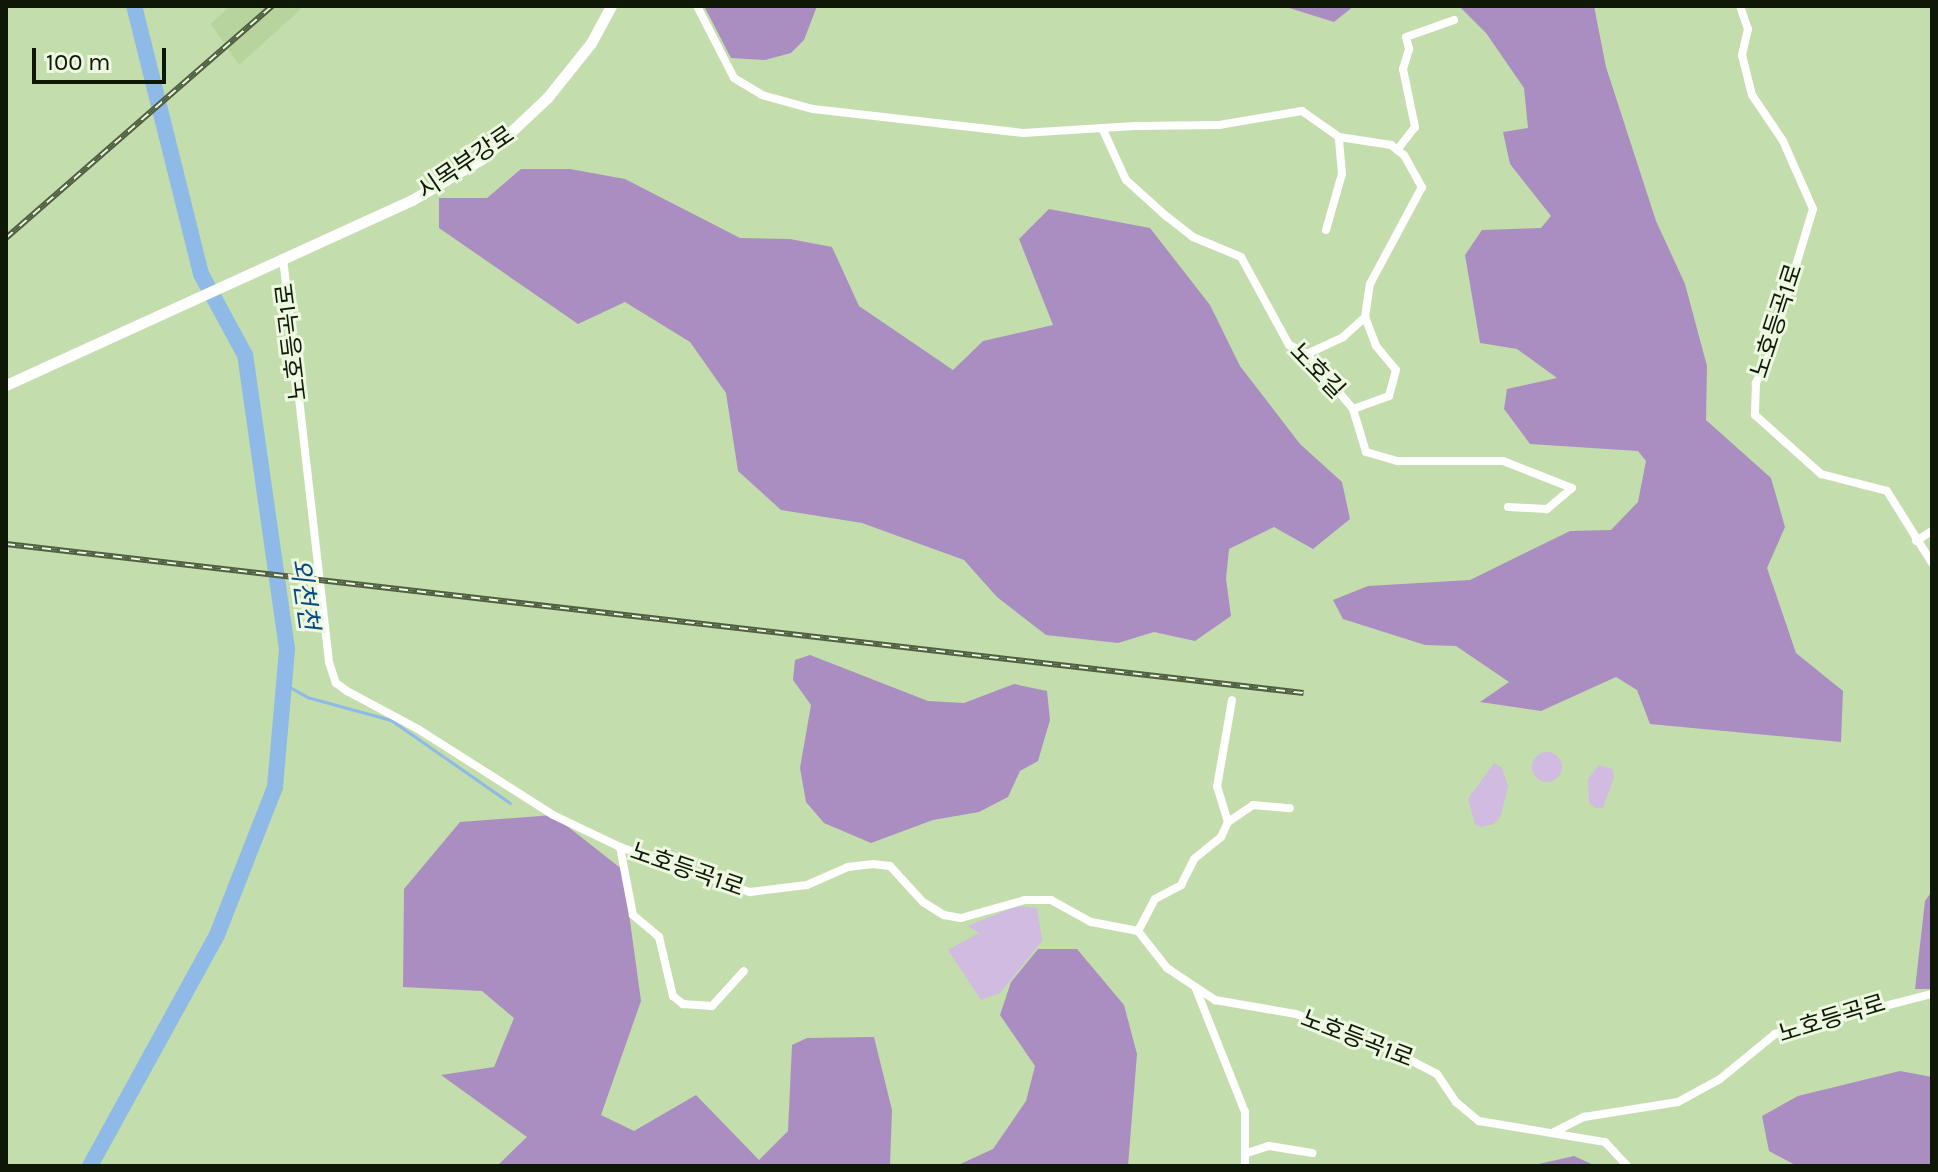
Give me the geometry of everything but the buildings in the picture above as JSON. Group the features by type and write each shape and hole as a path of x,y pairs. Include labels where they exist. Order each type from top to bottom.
{"main road":[{"name":"시목부강로","path":"6,385 412,200 483,158 547,98 591,43 611,6"}],"street":[{"path":"697,6 734,78 782,102 992,133 1219,125 1302,111 1339,137 1378,141 1397,150 1422,187 1370,284 1365,317 1343,337 1307,354"},
{"name":"노호등곡1로","path":"1740,6 1748,29 1742,55 1752,95 1783,141 1813,209 1767,361 1756,383 1755,415 1821,474 1887,491 1932,563"},
{"path":"1397,150 1415,127 1403,75 1409,49 1406,37 1454,20"},
{"name":"노호길","path":"1103,130 1126,180 1193,237 1241,257 1289,345 1307,354 1353,409 1389,396 1396,370 1376,346 1365,317"},
{"path":"1326,230 1342,174 1339,137"},
{"name":"노호등곡1로","path":"279,260 329,662 336,683 553,815 620,847 763,894 807,885 848,867 890,866 923,902 944,915 961,918 1039,898 1091,922 1138,931 1167,968 1196,989 1232,1007 1296,1014 1421,1063 1479,1121 1554,1132"},
{"path":"1353,409 1366,452 1398,461 1503,461 1572,488 1547,509 1508,507"},
{"path":"1916,541 1932,531"},
{"path":"1228,822 1217,787 1232,700"},
{"path":"1138,931 1155,899 1181,885 1194,859 1221,837 1228,822 1253,805 1290,808"},
{"path":"620,847 633,915 659,937 673,996 683,1004 712,1006 744,971"},
{"path":"1196,989 1245,1112 1245,1166"},
{"name":"노호등곡로","path":"1554,1132 1584,1117 1678,1102 1720,1079 1775,1034 1932,994"},
{"path":"1554,1132 1605,1142 1627,1166"},
{"path":"1247,1153 1269,1146 1312,1153"}],"shaded area":[{"path":"230,6 304,6 239,65 211,24"},
{"path":"704,6 817,6 804,40 791,53 765,60 731,58"},
{"path":"1283,6 1354,6 1334,22"},
{"path":"1459,6 1594,6 1606,67 1656,221 1685,284 1707,366 1706,420 1771,478 1785,527 1767,568 1796,653 1843,691 1841,742 1650,724 1637,690 1616,677 1541,711 1480,702 1509,682 1456,646 1425,645 1343,619 1333,600 1368,586 1470,580 1570,531 1611,530 1638,502 1646,461 1638,451 1530,444 1504,409 1507,389 1557,378 1517,349 1480,343 1465,255 1482,230 1541,228 1551,216 1510,164 1503,132 1528,128 1524,88 1486,33"},
{"path":"521,169 570,169 625,179 740,238 790,239 832,247 859,306 953,370 983,341 1053,325 1019,239 1049,209 1150,228 1210,305 1240,366 1300,444 1342,482 1350,519 1313,549 1274,527 1229,549 1226,579 1231,616 1195,641 1154,632 1118,643 1046,635 997,597 964,560 862,523 781,510 738,471 726,393 690,342 625,302 578,324 439,228 439,198 487,198"},
{"path":"810,655 928,701 964,703 1014,684 1047,691 1050,720 1038,761 1020,771 1008,797 979,812 933,820 871,843 824,823 806,802 800,768 811,705 793,680 795,660"},
{"path":"1547,752 1558,756 1562,767 1558,778 1547,782 1536,778 1532,767 1536,756"},
{"path":"1494,763 1502,768 1508,786 1501,815 1494,824 1481,827 1475,824 1468,799"},
{"path":"1599,765 1612,769 1614,777 1603,808 1595,808 1589,802 1588,779"},
{"path":"553,815 623,870 641,1001 601,1115 634,1131 696,1095 759,1160 788,1131 792,1045 807,1038 874,1037 892,1110 890,1166 455,1166 499,1164 527,1137 441,1075 494,1067 514,1018 482,991 403,987 404,889 460,822"},
{"path":"1932,891 1932,989 1915,989 1925,901"},
{"path":"1017,906 1037,908 1042,941 1000,993 981,1000 948,950 979,933 968,926"},
{"path":"1038,949 1077,949 1124,1005 1137,1054 1128,1166 956,1166 993,1149 1026,1101 1035,1066 1000,1015 1011,982"},
{"path":"1900,1071 1932,1077 1932,1166 1797,1166 1769,1151 1762,1116 1798,1096"},
{"path":"1574,1156 1596,1166 1530,1166"}],"waterway":[{"name":"외천천","path":"90,1166 217,935 275,787 287,649 245,355 201,274 134,6"},
{"path":"284,684 307,697 391,720 510,803"}],"railway":[{"path":"6,238 272,6"},
{"path":"6,544 1303,693"}]}
